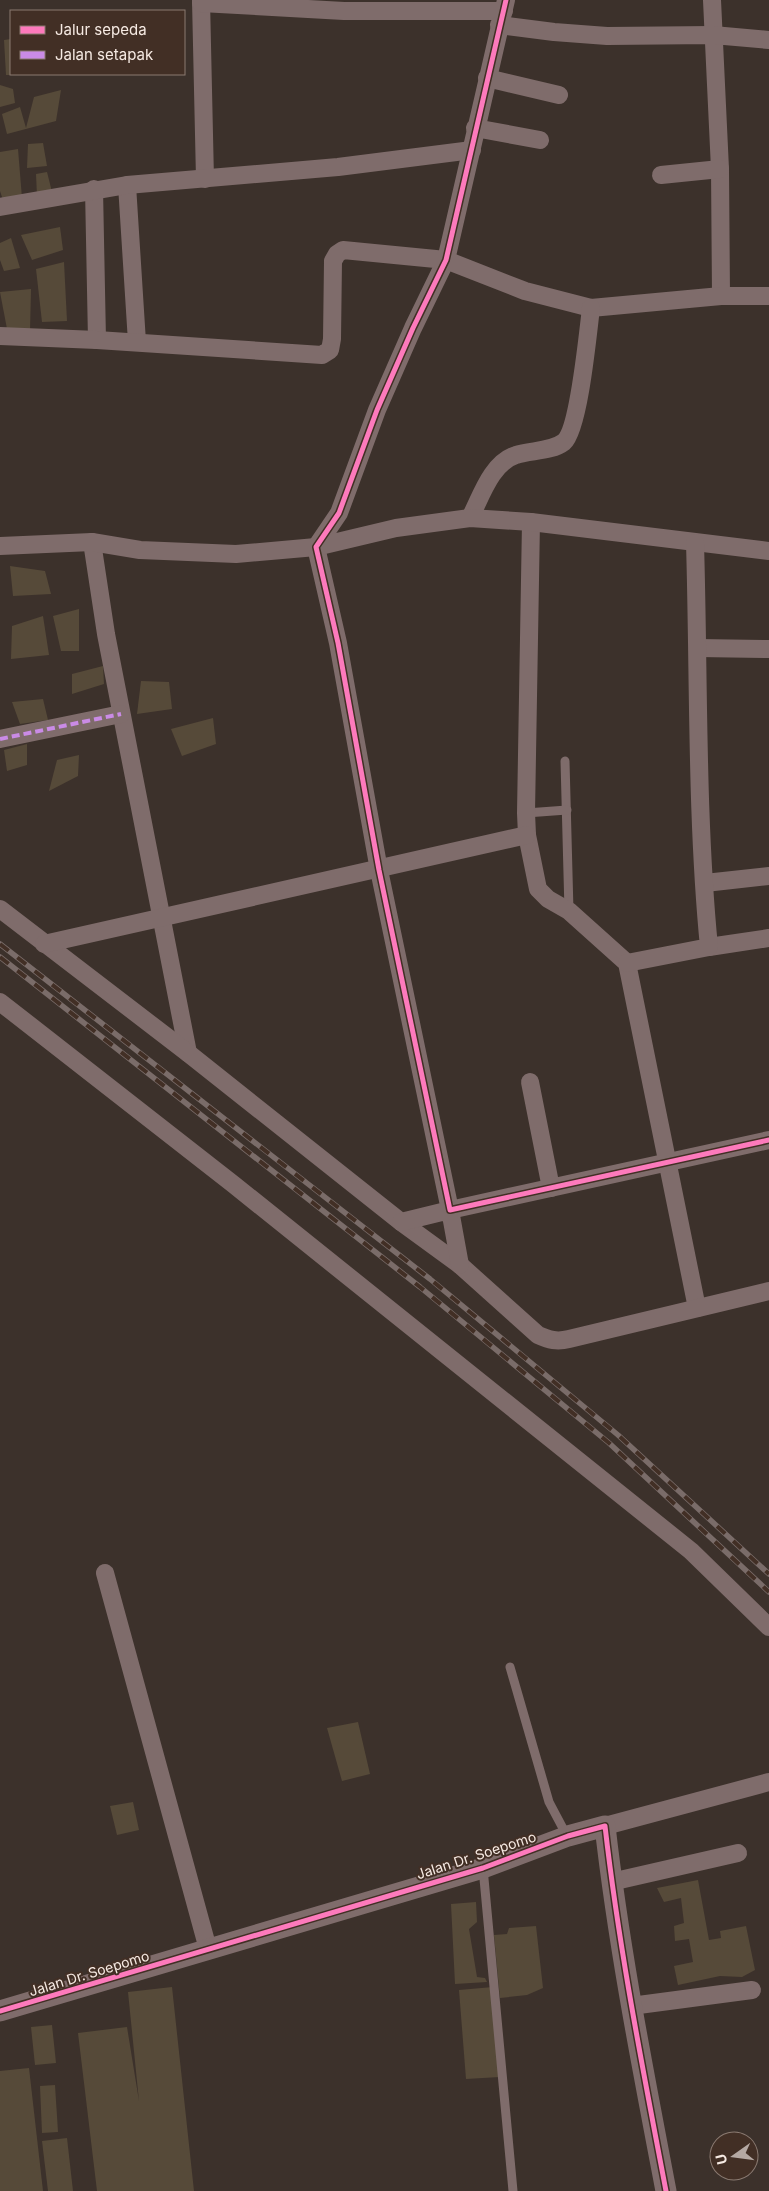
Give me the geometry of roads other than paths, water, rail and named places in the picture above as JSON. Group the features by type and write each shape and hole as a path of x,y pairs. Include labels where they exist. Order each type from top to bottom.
{"street":[{"path":"712,0 720,169 721,296"},
{"path":"206,179 201,1 372,5 503,12 554,32 607,36 713,35 769,40"},
{"path":"460,1265 379,870 338,643 316,547 339,513 377,410 413,328 446,260 503,12"},
{"path":"487,78 559,95"},
{"path":"475,128 540,140"},
{"path":"0,207 94,189 127,185 338,167 472,150"},
{"path":"661,176 720,169"},
{"path":"127,185 137,342"},
{"path":"94,189 97,340"},
{"path":"0,336 137,342 322,356 330,350 332,339 333,261 337,254 343,250 446,260 525,291 592,308 721,296 769,296"},
{"path":"470,518 496,469 500,465 516,455 564,442 570,432 576,413 592,308"},
{"path":"0,546 92,542 140,550 236,554 316,547 396,528 470,518 531,522 769,551"},
{"path":"531,522 526,813 527,835 538,889 548,899 570,911 627,963 697,1308"},
{"path":"92,542 160,918 188,1053"},
{"path":"694,543 705,883 709,947"},
{"path":"698,648 769,649"},
{"path":"0,739 122,714"},
{"path":"44,944 379,870 527,835"},
{"path":"705,883 769,876"},
{"path":"0,909 188,1053 401,1222 460,1265 538,1334 558,1342 769,1291"},
{"path":"627,963 709,947 769,938"},
{"path":"0,1002 233,1184 691,1550 769,1627"},
{"path":"530,1082 551,1188"},
{"path":"401,1222 769,1140"},
{"path":"105,1573 208,1949"},
{"path":"666,2191 631,2006 611,1882 605,1826 769,1782"},
{"name":"Jalan Dr. Soepomo","path":"0,2011 483,1868 568,1836 605,1826"},
{"path":"611,1882 738,1853"},
{"path":"631,2006 752,1990"}],"lane":[{"path":"564,761 570,911"},
{"path":"526,813 567,810"},
{"path":"510,1667 549,1802 568,1836"},
{"path":"483,1868 513,2191"}],"railway":[{"path":"0,944 430,1279 618,1435 769,1574"},
{"path":"0,957 420,1287 609,1443 769,1592"}]}
